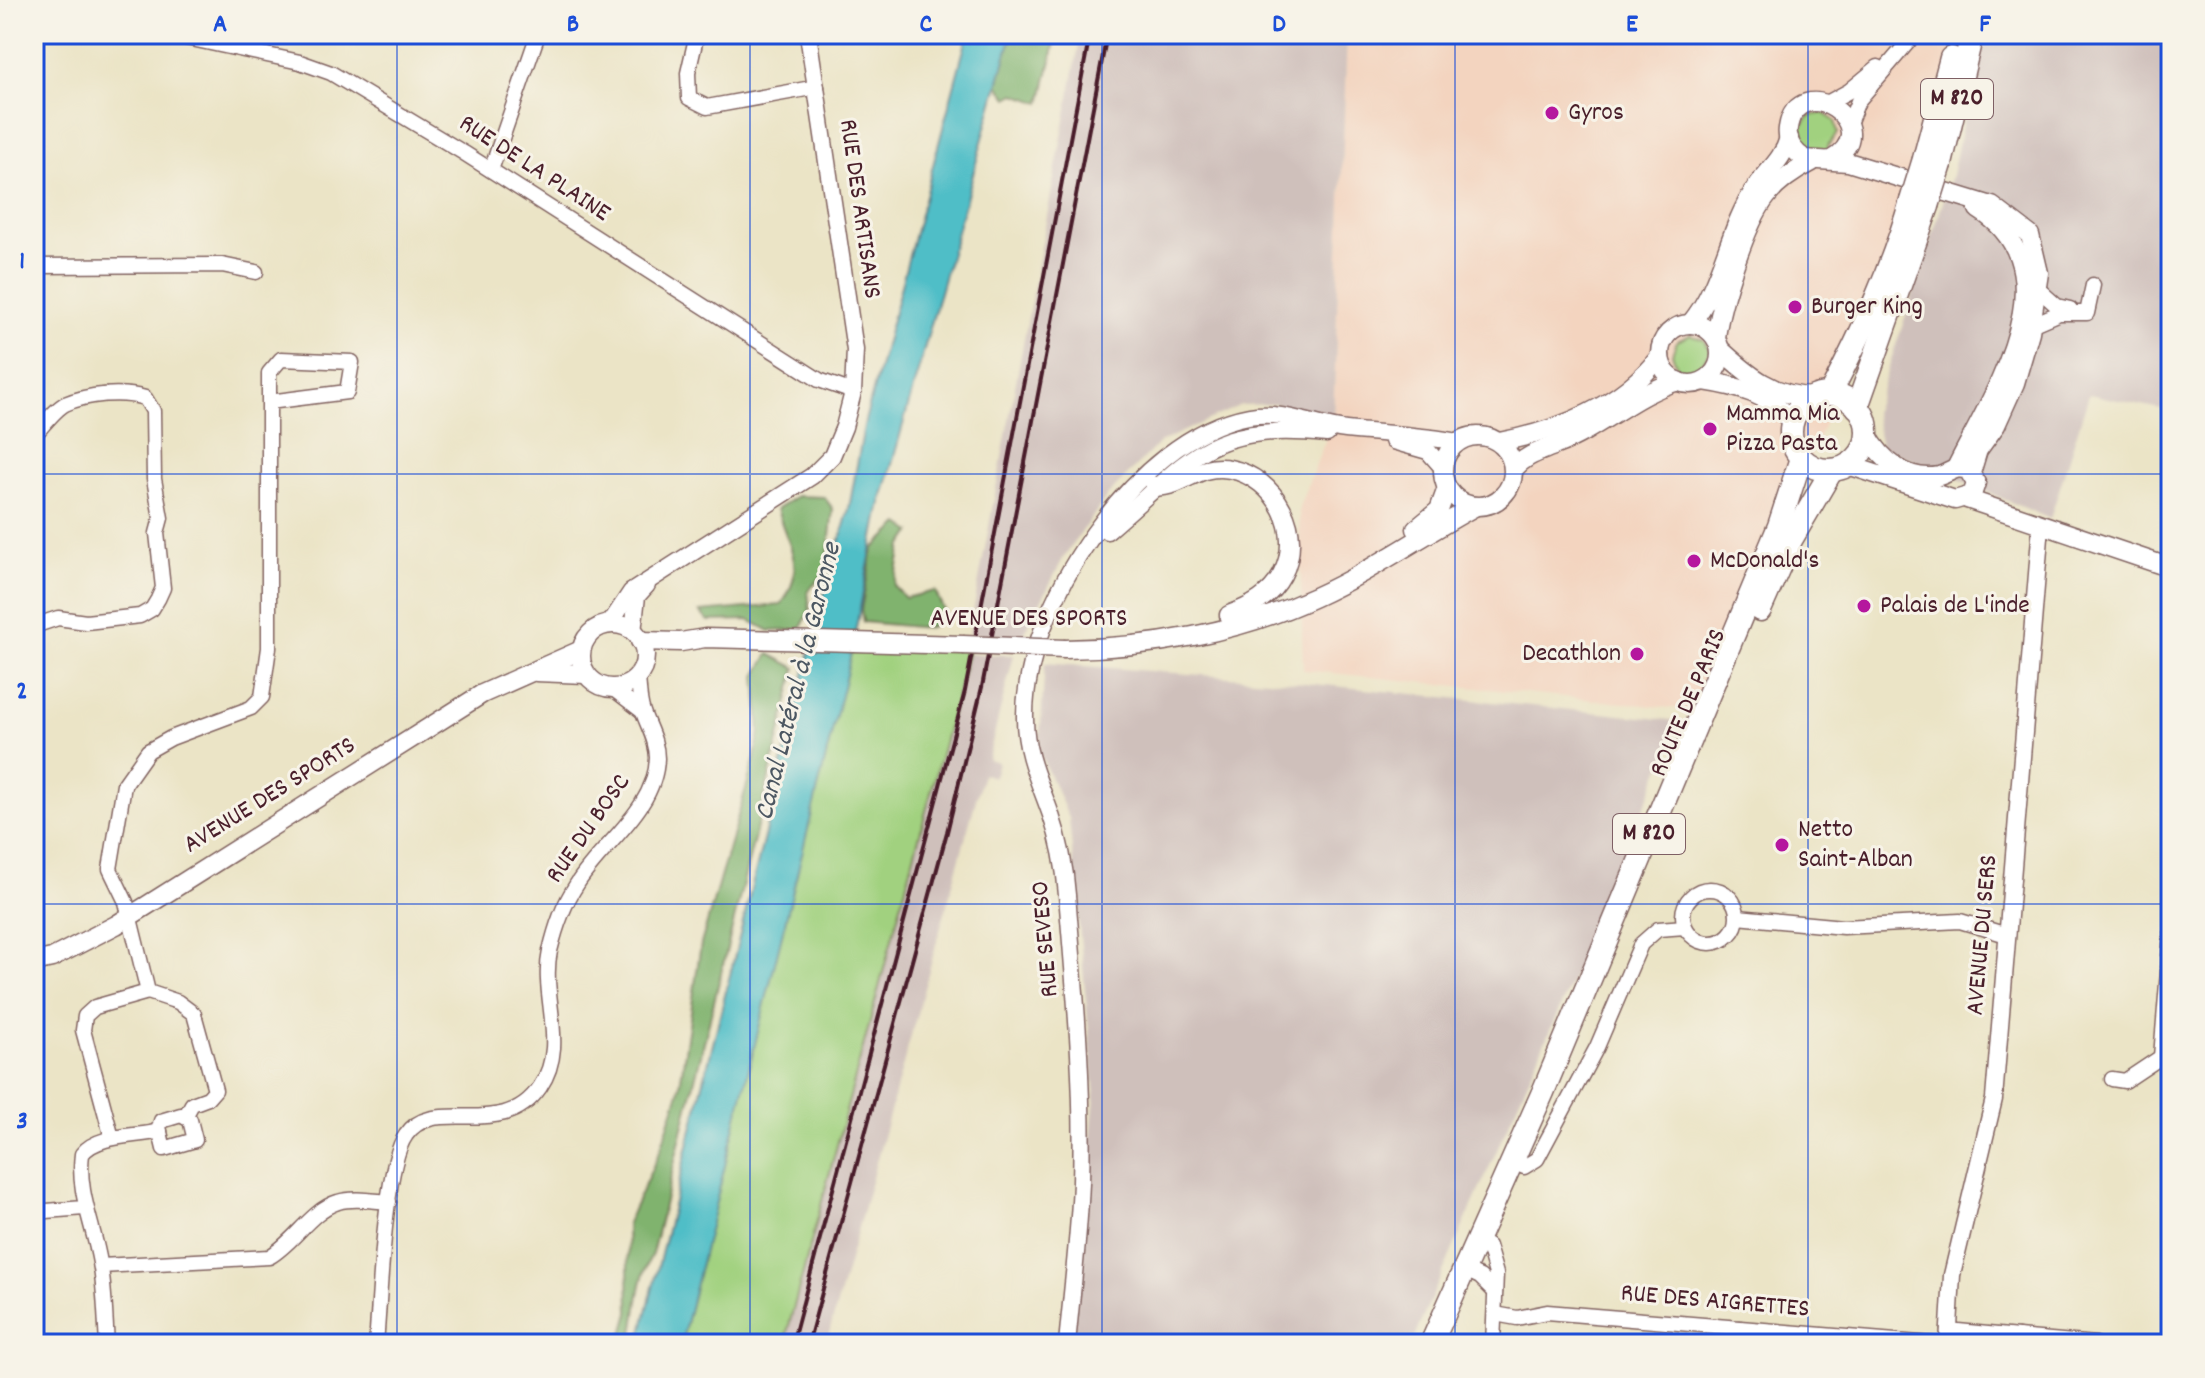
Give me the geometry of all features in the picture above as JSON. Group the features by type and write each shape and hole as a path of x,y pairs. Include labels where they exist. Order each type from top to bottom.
{"main road":[{"name":"M 820","path":"1932,162 1958,34"},
{"name":"M 820","path":"1857,407 1972,34"},
{"path":"1690,324 1712,288 1747,202 1784,155 1789,125 1795,112 1812,102 1827,103 1843,114 1861,156 1880,171"},
{"path":"1704,381 1717,368 1720,313 1759,208 1776,187 1842,152 1848,131"},
{"path":"1789,138 1799,155 1880,171 1992,206 2030,235 2036,251 2038,289 2031,325 2015,383 1996,425 1978,450 1963,480"},
{"path":"1959,197 2004,229 2014,244 2024,281 2017,332 1963,480"},
{"name":"M 820","path":"1822,396 1862,335 1919,204"},
{"path":"1792,422 1765,398 1749,391 1704,381 1688,384 1678,381 1667,374 1660,356 1662,342 1671,331 1690,324 1702,326 1776,392 1792,397 1847,399 1864,417 1867,434 1882,456 1901,470 1919,476 1963,480 1992,508 2171,568"},
{"path":"1499,442 1509,454 1514,469 1512,481 1501,498 1474,507 1461,503 1447,488 1443,468 1450,449 1458,442 1478,436 1499,442 1555,430 1577,420 1644,375 1660,356"},
{"path":"1514,469 1529,455 1577,436 1654,391 1678,381"},
{"path":"1822,396 1800,407 1792,422 1791,439 1801,458 1811,466 1840,468 1946,494 1943,481 1963,480"},
{"path":"1840,468 1862,450 1867,434"},
{"name":"ROUTE DE PARIS","path":"1431,1344 1478,1241 1522,1164 1543,1092 1779,526 1801,458"},
{"path":"1154,486 1165,488 1194,472 1212,467 1245,473 1274,495 1284,511 1290,545 1281,576 1262,598 1248,608 1157,643"},
{"name":"ROUTE DE PARIS","path":"1543,1092 1597,986 1791,540 1840,468"},
{"name":"AVENUE DES SPORTS","path":"1266,615 1413,531 1439,510 1447,488"},
{"name":"AVENUE DES SPORTS","path":"681,642 705,638 787,639 1065,649 1157,643 1266,615 1325,592 1474,507"},
{"path":"609,625 637,636 681,642 641,669 622,687 612,688 602,686 586,674 581,650 591,633 609,625"},
{"path":"637,636 641,669"},
{"name":"AVENUE DES SPORTS","path":"34,962 52,958 129,915 482,694 581,650"},
{"name":"AVENUE DES SPORTS","path":"533,672 586,674"}],"street":[{"name":"RUE DE LA PLAINE","path":"168,34 300,62 331,73 491,170 819,380 853,392"},
{"path":"491,170 538,34"},
{"path":"697,34 688,73 689,98 696,104 707,107 817,87"},
{"name":"RUE DES ARTISANS","path":"609,625 620,603 631,592 812,476 832,456 853,392 854,338 808,34"},
{"path":"1827,103 1849,91 1910,39"},
{"path":"1848,131 1858,101 1910,39"},
{"path":"34,266 222,265 256,272"},
{"path":"2038,289 2057,306 2087,313 2093,285"},
{"path":"2031,325 2047,317 2078,311"},
{"path":"148,992 129,915 110,869 124,785 148,751 171,738 251,708 262,697 269,648 269,402 269,373 281,359 352,362 347,392 269,402"},
{"path":"34,435 63,405 92,397 130,394 145,398 153,411 154,479 161,518 158,560 163,588 152,609 140,616 86,622 58,618 34,626"},
{"name":"RUE SEVESO","path":"1067,1344 1081,1184 1079,1056 1064,867 1052,818 1030,762 1025,716 1032,665 1047,612 1084,550 1120,500 1153,466 1175,449 1221,424 1248,416 1284,414 1315,425 1348,430 1405,432 1458,442"},
{"name":"RUE SEVESO","path":"1084,550 1178,465 1217,443 1272,430 1412,445 1428,451 1443,468"},
{"name":"AVENUE DU SERS","path":"1948,1337 1952,1275 1994,1099 2041,525"},
{"path":"637,636 637,596 650,582"},
{"name":"RUE DU BOSC","path":"376,1344 389,1202 399,1146 417,1123 426,1118 500,1117 531,1100 544,1081 554,1057 549,958 558,917 578,882 639,807 655,774 657,756 642,711 641,669"},
{"path":"612,688 642,711"},
{"path":"1706,888 1715,888 1732,898 1738,917 1732,933 1718,942 1699,941 1685,927 1686,902 1706,888"},
{"path":"1738,917 1843,927 1960,921 2007,935"},
{"path":"1522,1164 1597,1047 1641,944 1658,929 1685,927"},
{"path":"2171,934 2161,1057 2171,1069"},
{"path":"112,1138 83,1030 85,1016 95,1007 148,992 178,1002 194,1014 215,1090 208,1098 192,1104 185,1117"},
{"path":"2112,1079 2125,1081 2161,1057"},
{"path":"181,1115 190,1120 195,1140 164,1149 160,1131 161,1121 181,1115"},
{"path":"107,1344 101,1266 93,1225 84,1208 82,1154 87,1146 112,1138 160,1131"},
{"path":"101,1266 269,1257 283,1249 325,1209 340,1201 389,1202"},
{"path":"34,1212 84,1208"},
{"path":"1478,1241 1490,1251 1496,1274 1493,1344"},
{"path":"1465,1270 1480,1277 1495,1292"},
{"name":"RUE DES AIGRETTES","path":"1495,1314 1517,1318 1547,1312 1932,1344"},
{"path":"1739,1344 1740,1328"},
{"path":"1948,1337 2096,1344"}],"shaded area":[{"path":"1081,34 1347,34 1333,421 1275,404 1241,405 1160,442 1107,496 1064,557 1022,637 969,634"},
{"path":"1347,34 1958,34 1895,259 1701,711 1303,670 1299,507 1333,421"},
{"path":"1981,34 2171,34 2171,411 2089,394 2050,519 1881,446 1874,412 1952,175"},
{"path":"968,654 1014,655 988,759 998,762 994,777 983,774 826,1344 784,1344"},
{"path":"1045,663 1295,682 1680,721 1582,958 1411,1344 1071,1344 1095,1096 1069,818 1039,752"}],"green space":[{"path":"1012,34 1057,34 1041,103 1015,94 1008,98 998,84"},
{"path":"1823,113 1835,121 1838,133 1828,145 1828,150 1813,151 1802,142 1801,127 1809,116"},
{"path":"1690,335 1703,339 1710,351 1700,371 1691,373 1677,367 1672,354 1677,341"},
{"path":"797,496 824,497 833,509 826,572 808,591 810,610 800,630 770,631 749,620 708,621 700,612 781,605 789,592 794,568 777,509"},
{"path":"900,524 912,532 902,547 894,586 905,598 935,591 947,617 928,628 863,622 861,609 873,549"},
{"path":"852,642 970,646 784,1344 681,1344"},
{"path":"769,654 796,668 652,1254 641,1286 631,1344 620,1344 629,1313 627,1223 660,1151 679,1092 701,944 760,732 756,676"}],"water":[{"path":"968,34 1012,34 880,507 849,663 681,1344 639,1344 821,606 849,509 865,421"}],"railway":[{"path":"792,1344 965,691 1090,34"},
{"path":"808,1344 947,832 982,687 1107,34"}],"place":[{"name":"Gyros","path":"1552,113"},
{"name":"Burger King","path":"1795,307"},
{"name":"Mamma Mia Pizza Pasta","path":"1710,429"},
{"name":"McDonald's","path":"1694,561"},
{"name":"Palais de L'inde","path":"1864,606"},
{"name":"Decathlon","path":"1637,654"},
{"name":"Netto Saint-Alban","path":"1782,845"}],"water label":[{"name":"Canal Latéral à la Garonne","path":"800,682"}]}
